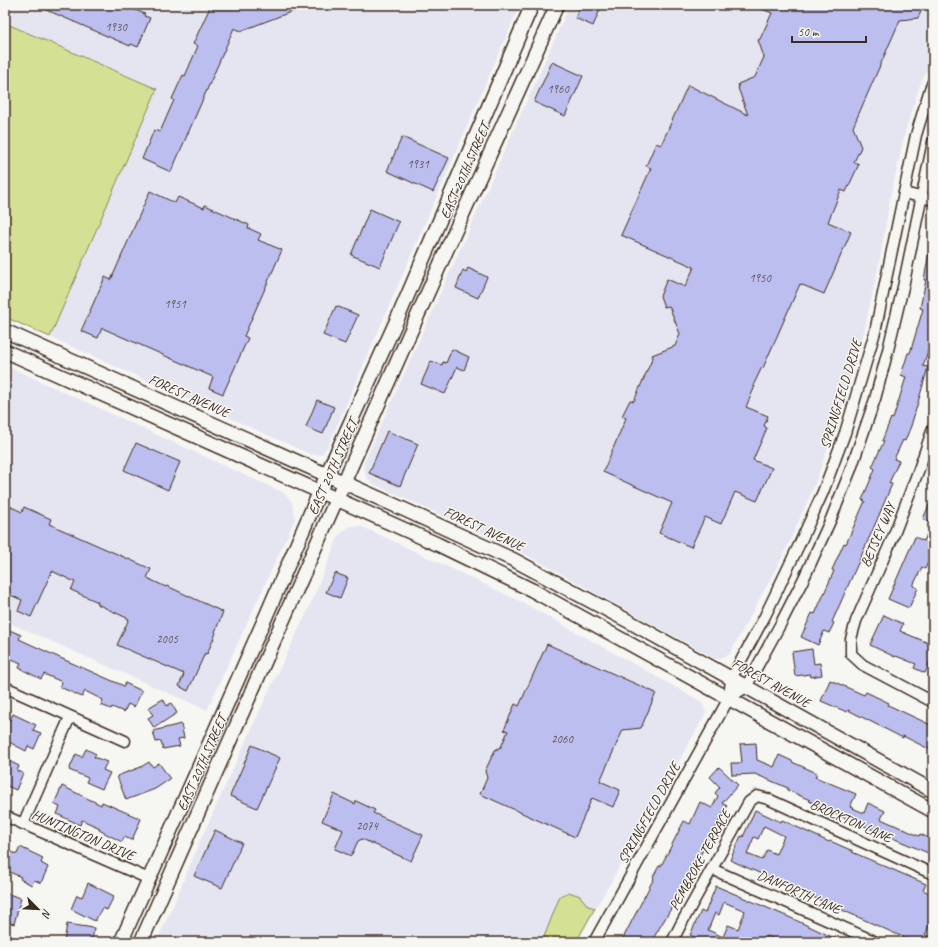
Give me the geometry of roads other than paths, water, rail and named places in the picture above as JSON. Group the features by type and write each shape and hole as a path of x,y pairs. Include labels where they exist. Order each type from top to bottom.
{"street":[{"name":"EAST 20TH STREET","path":"120,942 402,307 520,36 532,5"},
{"name":"EAST 20TH STREET","path":"140,942 418,314 557,5"},
{"path":"525,23 545,31"},
{"path":"520,36 539,45"},
{"name":"SPRINGFIELD DRIVE","path":"594,942 729,698 731,679 765,616 823,492 845,432 875,332 916,136 933,82"},
{"name":"SPRINGFIELD DRIVE","path":"729,698 746,687 804,578 831,519 851,469 875,399 888,350 903,287 933,142"},
{"path":"904,194 933,200"},
{"path":"402,307 418,314"},
{"name":"FOREST AVENUE","path":"5,331 344,482 463,536 541,574 933,791"},
{"path":"5,351 457,553 532,590 933,811"},
{"name":"BETSEY WAY","path":"933,428 893,537 856,621 851,639 851,654 863,665 933,702"},
{"path":"5,687 125,741"},
{"path":"23,824 70,717"},
{"name":"PEMBROKE TERRACE","path":"672,942 749,802 757,796"},
{"name":"BROCKTON LANE","path":"757,796 768,799 933,874"},
{"name":"HUNTINGTON DRIVE","path":"5,816 149,879"},
{"name":"DANFORTH LANE","path":"712,869 876,942"}]}
